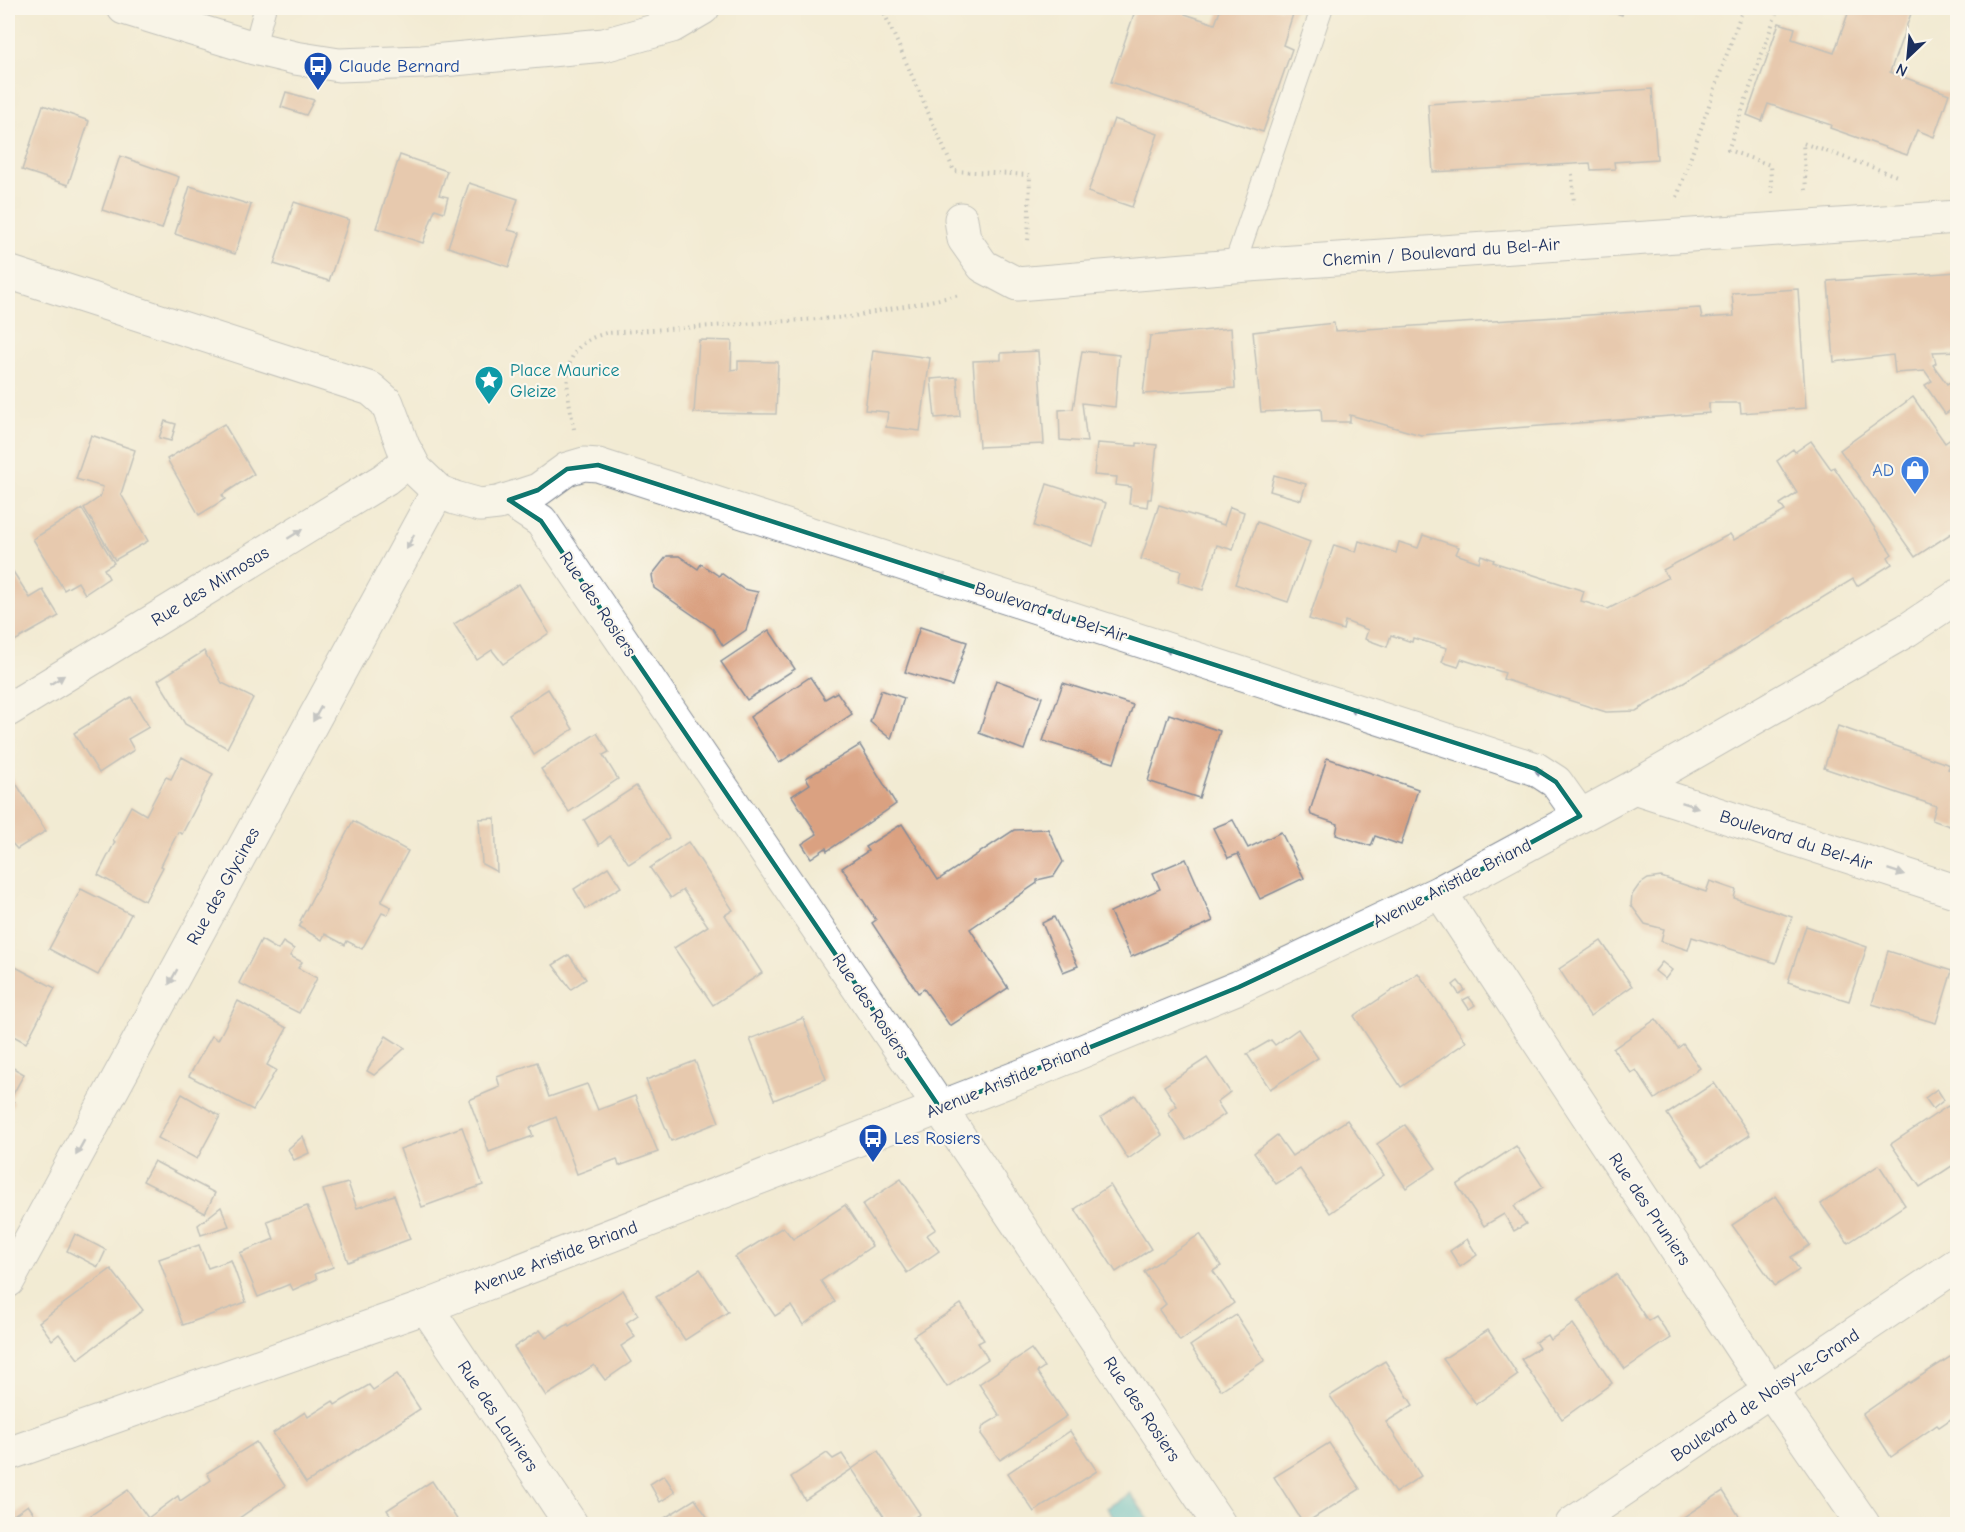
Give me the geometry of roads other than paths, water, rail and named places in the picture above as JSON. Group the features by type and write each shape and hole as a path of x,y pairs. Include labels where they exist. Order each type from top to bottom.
{"street":[{"path":"124,8 166,14 254,48 339,65 422,63 604,45 672,26 703,8"},
{"name":"Chemin / Boulevard du Bel-Air","path":"961,219 964,239 983,266 1024,284 1234,266 1958,216"},
{"path":"8,272 371,389 387,403 416,470 438,491 480,505 509,500"},
{"name":"Rue des Mimosas","path":"8,710 378,483 410,459"},
{"name":"Boulevard du Bel-Air","path":"509,500 538,490 567,469 584,464 598,465 1536,769 1556,782 1580,816"},
{"name":"Rue des Glycines","path":"8,1281 438,491"},
{"name":"Rue des Rosiers","path":"509,500 541,521 940,1107 1219,1524"},
{"name":"Avenue Aristide Briand","path":"8,1454 426,1307 1034,1071 1239,987 1440,892 1635,787 1907,630 1958,596"},
{"name":"Boulevard du Bel-Air","path":"1635,787 1958,892"},
{"name":"Rue des Pruniers","path":"1440,892 1863,1524"},
{"name":"Boulevard de Noisy-le-Grand","path":"1572,1524 1958,1264"},
{"name":"Rue des Lauriers","path":"426,1307 571,1524"}],"lane":[{"path":"254,48 266,8"},
{"path":"1234,266 1322,8"}],"water":[{"path":"1130,1493 1152,1524 1118,1524 1107,1508"}],"place":[{"name":"Claude Bernard","path":"318,92"},
{"name":"Place Maurice Gleize","path":"489,406"},
{"name":"AD","path":"1915,496"},
{"name":"Les Rosiers","path":"873,1164"}]}
